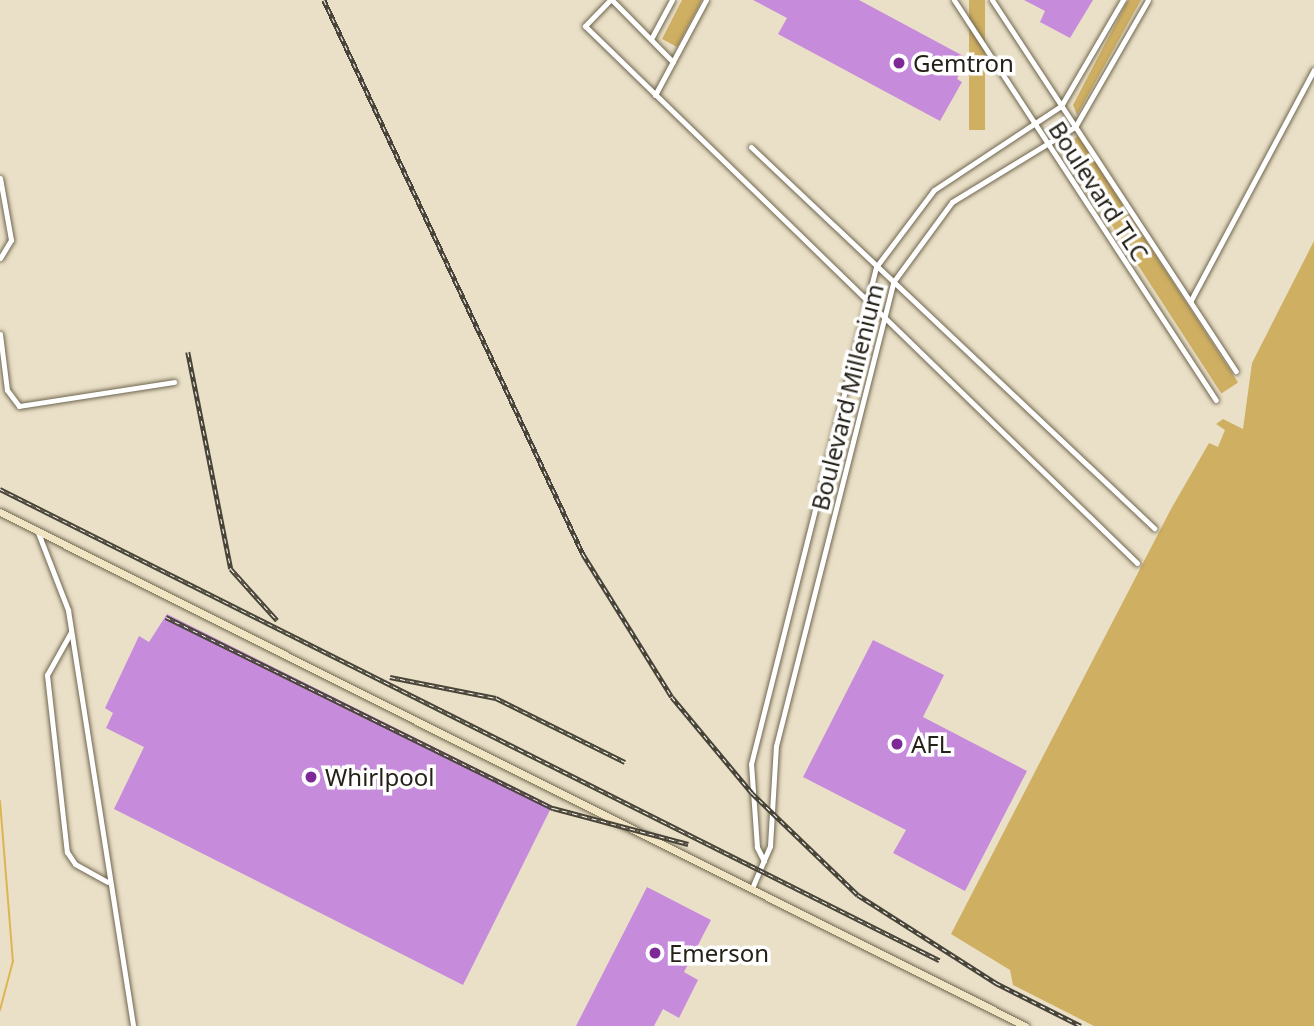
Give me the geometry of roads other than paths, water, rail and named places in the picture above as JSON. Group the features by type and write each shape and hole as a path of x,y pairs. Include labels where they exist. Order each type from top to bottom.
{"street":[{"path":"673,62 611,0 585,26 866,305 1137,563"},
{"path":"652,39 672,0"},
{"path":"655,95 706,0"},
{"name":"Boulevard TLC","path":"954,0 1216,400"},
{"name":"Boulevard TLC","path":"992,0 1236,371"},
{"name":"Boulevard Millenium","path":"764,861 750,769 876,267 934,190 1061,106 1123,0"},
{"name":"Boulevard Millenium","path":"752,888 764,861 776,746 894,281 952,201 1075,127 1147,0"},
{"path":"1191,300 1314,70"},
{"path":"751,147 1154,528"},
{"path":"0,178 11,240 3,257"},
{"path":"0,334 7,390 19,406 174,382"},
{"path":"0,512 1025,1026"},
{"path":"37,530 65,596 107,882 133,1026"},
{"path":"71,632 47,675 67,852 75,864 107,882"}],"waterway":[{"path":"0,801 13,961 0,1010"}],"railway":[{"path":"324,0 583,554 672,697 752,793 858,895 996,983 1081,1026"},
{"path":"188,352 231,569 277,620"},
{"path":"0,489 939,960"},
{"path":"166,617 553,808 688,844"},
{"path":"390,677 496,698 625,762"}],"place":[{"name":"Gemtron","path":"899,63"},
{"name":"AFL","path":"897,744"},
{"name":"Whirlpool","path":"311,777"},
{"name":"Emerson","path":"655,953"}]}
